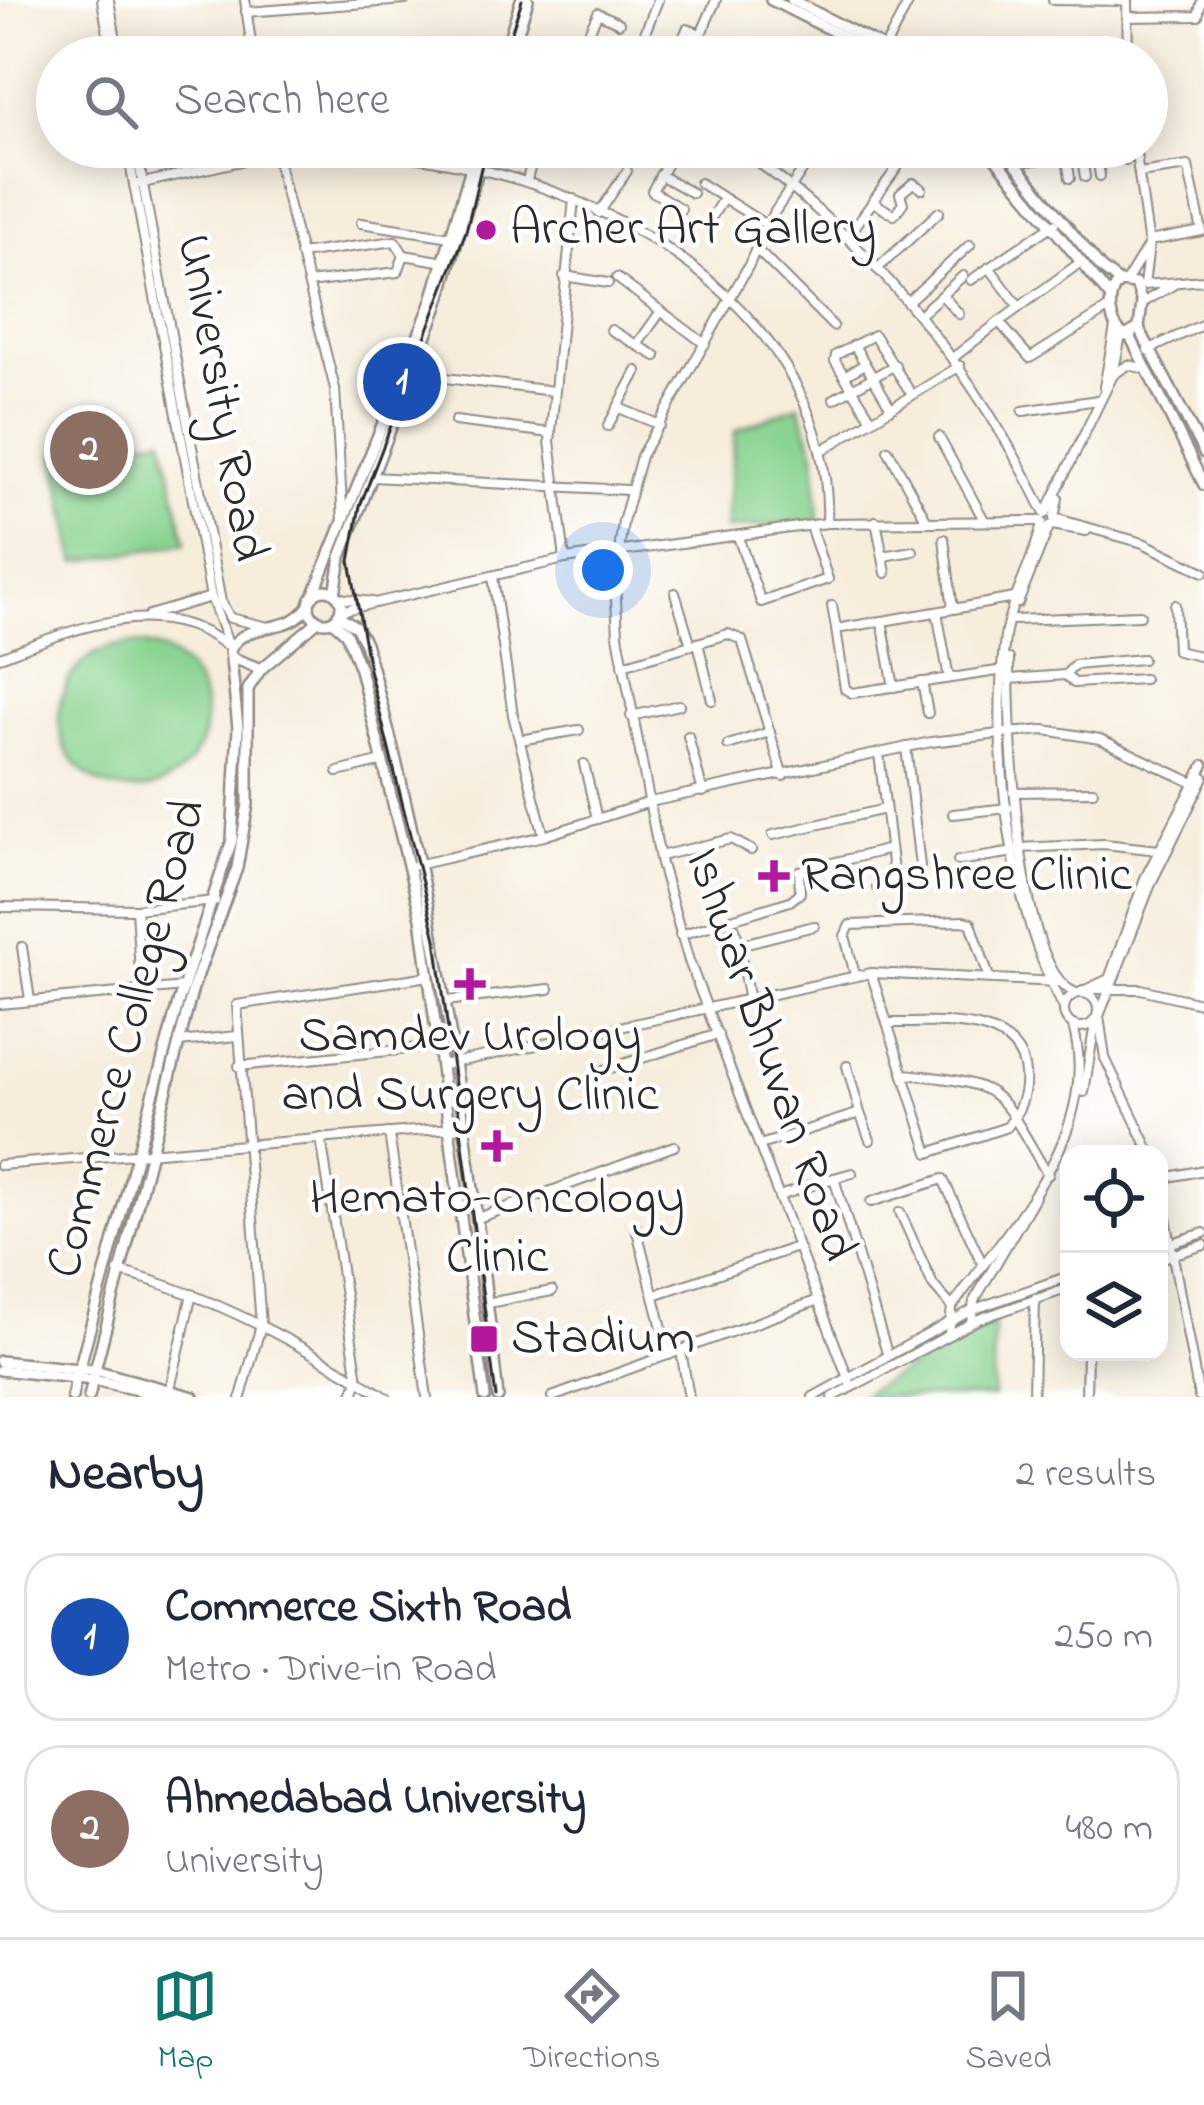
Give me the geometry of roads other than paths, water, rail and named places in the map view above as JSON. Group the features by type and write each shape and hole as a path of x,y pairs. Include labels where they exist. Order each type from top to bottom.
{"main road":[{"path":"514,36 525,0"},
{"path":"771,0 845,36"},
{"path":"792,0 852,36"},
{"path":"337,608 261,669 232,653 242,634 298,619 311,600 445,262 475,168"},
{"path":"449,1064 440,1046 410,866 353,646 337,608 341,557 412,374 475,168"},
{"path":"1005,168 1054,224 1110,302 1204,484"},
{"path":"1021,168 1128,279 1142,302 1126,331"},
{"path":"1110,302 1128,279"},
{"path":"1126,331 1148,350 1204,453"},
{"path":"311,600 321,591 365,643 422,863 443,974 485,1397"},
{"path":"311,600 318,621"},
{"name":"Commerce College Road","path":"72,1397 236,808 232,653"},
{"name":"Commerce College Road","path":"89,1397 140,1157 178,1042 188,987 228,896 248,804 248,689 261,669"},
{"path":"458,1128 478,1218 498,1397"},
{"path":"479,1339 491,1338"},
{"path":"0,1365 94,1375 168,1395 194,1397"}],"street":[{"path":"105,0 111,36"},
{"path":"244,0 250,36"},
{"path":"247,13 405,0"},
{"path":"644,36 658,0"},
{"path":"684,36 687,28 701,34 716,0"},
{"path":"891,36 910,0"},
{"path":"1053,0 1127,1 1127,36"},
{"path":"1128,17 1198,16 1202,0"},
{"path":"587,36 598,14 619,23"},
{"path":"1128,279 1149,243 1202,231 1188,166 1139,173"},
{"name":"University Road","path":"136,168 221,602 230,618 271,628"},
{"path":"139,184 203,168"},
{"path":"279,168 335,389 343,524"},
{"path":"475,168 574,199 732,295 795,383 821,451 826,523"},
{"path":"527,181 530,168"},
{"path":"664,168 652,191 681,209"},
{"path":"766,168 847,238 957,362 1047,521 1014,620 1007,674"},
{"name":"Ishwar Bhuvan Road","path":"805,168 766,225 628,490 615,582 631,716 680,935 848,1381"},
{"path":"847,238 897,168"},
{"path":"1066,168 1070,178"},
{"path":"1084,168 1085,177"},
{"path":"1099,168 1100,176"},
{"path":"1128,279 1149,243 1138,168"},
{"path":"599,213 627,171"},
{"path":"660,175 692,193"},
{"path":"700,183 766,225"},
{"path":"873,202 894,215 903,203 900,194 913,183 922,188"},
{"name":"University Road","path":"139,184 212,597 232,653"},
{"path":"565,559 551,433 574,199"},
{"path":"711,218 723,199"},
{"path":"877,269 939,212"},
{"path":"361,223 452,238"},
{"path":"919,316 942,295 1054,224"},
{"path":"300,254 395,241 404,255 445,262"},
{"path":"907,302 970,245"},
{"path":"757,250 833,326"},
{"path":"308,283 398,272 404,255"},
{"path":"821,451 912,395 1082,261"},
{"path":"989,267 1018,307"},
{"path":"564,276 612,280 705,344"},
{"path":"1128,279 1174,284 1204,280"},
{"path":"1142,302 1174,284"},
{"path":"942,295 959,314"},
{"path":"999,322 1030,358 1110,302"},
{"path":"637,345 662,311"},
{"path":"1148,350 1204,324"},
{"path":"610,330 656,356"},
{"path":"1101,397 1126,331"},
{"path":"949,1334 952,1307 1047,1175 1073,1122 1080,1094 1073,1026 1055,984 1007,808 1007,674 1014,598 1126,331"},
{"path":"872,420 836,355 874,335 912,395"},
{"path":"854,345 891,408"},
{"path":"844,376 865,364"},
{"path":"835,399 895,365"},
{"path":"1113,375 1129,365 1142,368"},
{"path":"608,425 638,371"},
{"path":"412,374 553,391"},
{"path":"1023,411 1101,397"},
{"path":"619,407 660,425"},
{"path":"455,421 551,433"},
{"path":"939,437 984,521"},
{"path":"888,450 927,521"},
{"path":"370,477 628,490"},
{"path":"337,608 565,559 876,520 1047,521 1143,543 1204,575"},
{"path":"876,520 886,573"},
{"path":"738,536 761,602 827,578 810,526"},
{"path":"944,539 953,609"},
{"path":"883,556 913,551"},
{"path":"493,577 520,740 544,836"},
{"path":"675,593 712,700"},
{"path":"0,657 212,597"},
{"path":"836,629 1014,598"},
{"path":"1175,605 1177,651 1204,657"},
{"path":"832,606 848,693 1007,674 1065,675 1074,683 1144,679"},
{"path":"937,612 949,678"},
{"path":"148,615 193,626 232,653"},
{"path":"1014,620 1140,615"},
{"path":"882,621 894,687"},
{"path":"622,665 728,634 742,640 783,776"},
{"path":"1065,675 1075,665 1142,658"},
{"path":"922,682 928,713"},
{"path":"631,716 679,706"},
{"path":"520,740 578,730"},
{"path":"930,730 931,742"},
{"path":"410,866 544,836 650,802 931,742 1005,733 1045,730 1100,739 1198,781"},
{"path":"728,745 770,733"},
{"path":"1005,733 1016,850"},
{"path":"688,736 703,792"},
{"path":"906,747 920,866"},
{"path":"877,888 893,884 879,753"},
{"path":"338,772 383,760"},
{"path":"584,764 597,819"},
{"path":"1147,1145 1105,1058 1097,1019 1204,765"},
{"path":"1064,1008 1082,991 1109,979 1159,850 1198,781"},
{"path":"1013,793 1093,790"},
{"path":"953,814 1007,808"},
{"path":"773,835 885,809"},
{"path":"660,856 731,839 751,850"},
{"path":"958,861 1086,844 1159,850"},
{"path":"680,935 790,901 800,893 800,871 890,849"},
{"path":"0,907 136,909 228,896"},
{"path":"136,909 141,988"},
{"path":"855,975 845,936 850,925 963,921 971,923 989,978"},
{"path":"739,945 814,926"},
{"path":"735,928 748,996"},
{"path":"22,946 30,1000"},
{"path":"449,1064 871,973 989,978 1082,991 1141,989 1204,1006"},
{"path":"871,973 887,1023 904,1074 929,1153 1007,1127 1015,1117 1026,1085 1024,1057 1011,1040 969,1026 887,1023"},
{"path":"241,1397 261,1325 235,1010 244,1001 443,974"},
{"path":"0,1004 188,987"},
{"path":"446,1001 549,989"},
{"path":"971,1323 981,1289 1082,1105 1097,1003 1082,991"},
{"path":"1107,1001 1140,994 1204,1006"},
{"path":"1073,1026 1097,1019"},
{"path":"595,1073 718,1034"},
{"path":"178,1042 237,1036"},
{"path":"239,1066 440,1046"},
{"path":"847,1066 870,1140"},
{"path":"904,1074 973,1080 992,1088 1015,1117 1047,1175"},
{"path":"760,1144 860,1113"},
{"path":"0,1166 458,1128"},
{"path":"389,1132 428,1397"},
{"path":"321,1138 358,1380 352,1397"},
{"path":"478,1218 674,1146"},
{"path":"1168,1177 1204,1170"},
{"path":"779,1196 852,1172"},
{"path":"834,1178 887,1353"},
{"path":"871,1202 943,1180 982,1264"},
{"path":"900,1212 933,1285 952,1307"},
{"path":"1168,1220 1199,1397"},
{"path":"636,1227 669,1355"},
{"path":"1167,1253 1204,1234"},
{"path":"1168,1248 1204,1245"},
{"path":"654,1295 797,1247"},
{"path":"117,1271 192,1294 261,1325 386,1397"},
{"path":"833,1397 887,1353 948,1321 1060,1279"},
{"path":"981,1289 987,1304"},
{"path":"488,1303 552,1291"},
{"path":"812,1397 971,1323 1060,1291"},
{"path":"168,1395 192,1294"},
{"path":"1033,1397 1035,1299"},
{"path":"552,1397 816,1301"},
{"path":"681,1351 689,1397"},
{"path":"1086,1397 1087,1361"}],"railway":[{"path":"510,36 522,0"},
{"path":"481,168 466,231 360,506 350,561 369,669 436,939 496,1397"}],"place":[{"name":"Archer Art Gallery","path":"486,230"},
{"name":"Commerce Sixth Road","path":"402,382"},
{"name":"Ahmedabad University","path":"89,450"},
{"name":"Rangshree Clinic","path":"774,876"},
{"name":"Samdev Urology and Surgery Clinic","path":"470,984"},
{"name":"Hemato-Oncology Clinic","path":"497,1146"},
{"name":"Stadium","path":"484,1339"}]}
